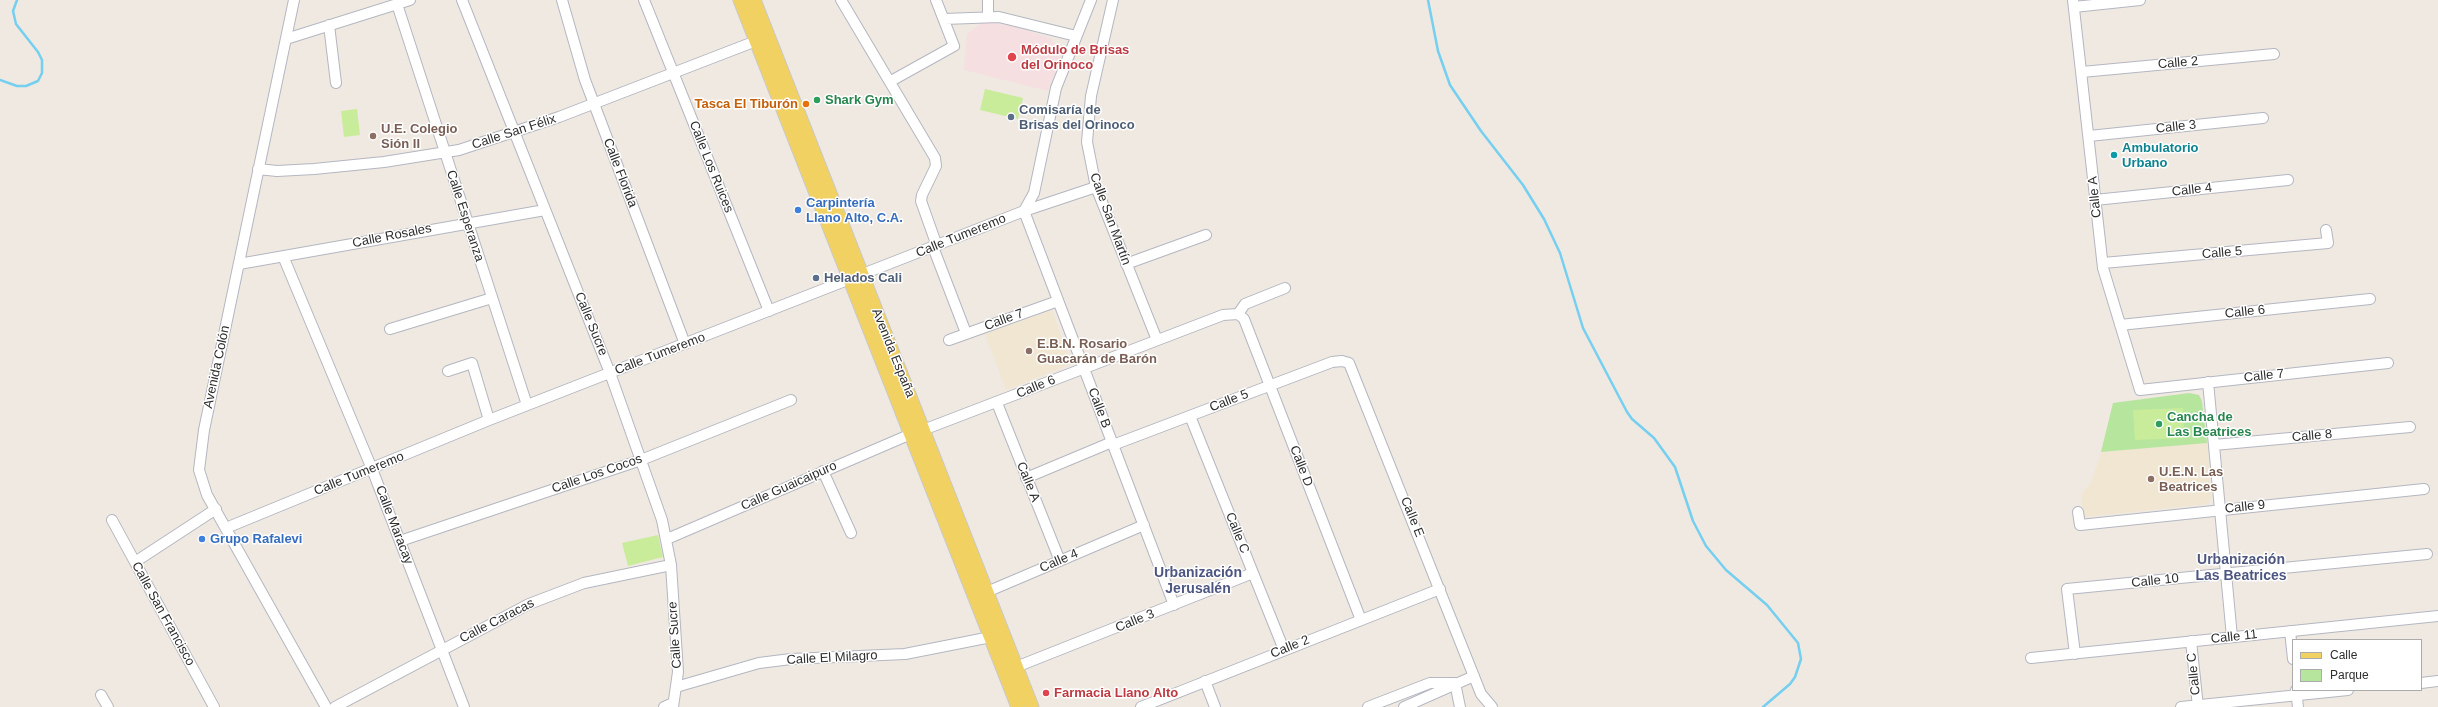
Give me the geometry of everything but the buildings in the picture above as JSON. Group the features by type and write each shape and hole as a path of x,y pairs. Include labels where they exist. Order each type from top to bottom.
{"main road":[{"name":"Avenida España","path":"740,0 856,278 981,594 1016,667 1032,707"},
{"name":"Avenida España","path":"754,0 856,278"},
{"name":"Avenida España","path":"981,594 991,637 1018,707"}],"street":[{"name":"Avenida Colón","path":"294,0 199,461 200,478 216,509 326,707"},
{"path":"286,39 410,0"},
{"name":"Calle Sucre","path":"462,0 610,373 667,539 671,565 678,672 676,687 670,706"},
{"name":"Calle Florida","path":"562,0 579,63 685,344"},
{"name":"Calle Los Ruices","path":"644,0 769,311"},
{"path":"842,0 936,161 922,201 935,246 966,334"},
{"path":"890,81 954,46 936,0"},
{"path":"988,0 988,16"},
{"path":"1024,211 1034,193 1056,88 1091,0"},
{"name":"Calle San Martín","path":"1113,0 1088,117 1087,142 1096,187 1157,340"},
{"path":"2074,4 2140,0"},
{"name":"Calle Esperanza","path":"397,4 444,153 527,405"},
{"name":"Calle A","path":"2074,4 2103,264 2140,390"},
{"path":"944,19 988,16 1029,23 1076,36"},
{"path":"329,25 336,83"},
{"name":"Calle San Félix","path":"258,169 277,171 314,169 444,153 514,133 673,74 756,41"},
{"name":"Calle 2","path":"2082,72 2274,54"},
{"name":"Calle 3","path":"2089,136 2263,118"},
{"name":"Calle 4","path":"2095,200 2288,180"},
{"name":"Calle Tumeremo","path":"226,528 527,405 856,278 1024,211 1096,187"},
{"name":"Calle Rosales","path":"239,264 545,210"},
{"name":"Calle B","path":"1024,211 1174,605"},
{"name":"Calle 5","path":"2103,264 2328,243 2326,230"},
{"path":"1126,264 1206,235"},
{"name":"Calle Maracay","path":"283,256 372,468 464,707"},
{"path":"1238,314 1245,304 1285,288"},
{"path":"390,329 492,298"},
{"name":"Calle 6","path":"2120,325 2370,299"},
{"name":"Calle 7","path":"949,340 1058,301"},
{"name":"Calle 6","path":"917,432 1223,315 1238,314"},
{"name":"Calle D","path":"1238,314 1244,320 1361,620"},
{"name":"Calle 5","path":"1026,478 1112,443 1190,416 1332,362 1346,361"},
{"name":"Calle E","path":"1346,361 1352,368 1484,700 1492,707"},
{"path":"448,371 472,363 489,420"},
{"name":"Calle 7","path":"2140,390 2388,363"},
{"path":"2208,382 2232,637"},
{"name":"Calle Los Cocos","path":"400,541 641,460 791,400"},
{"name":"Calle A","path":"996,403 1060,561"},
{"name":"Calle C","path":"1190,416 1284,650"},
{"name":"Calle 8","path":"2214,445 2410,427"},
{"name":"Calle Guaicaipuro","path":"667,539 917,432"},
{"path":"824,471 851,533"},
{"name":"Calle 9","path":"2078,512 2080,525 2220,509 2424,489"},
{"path":"135,562 216,509"},
{"name":"Calle San Francisco","path":"112,520 214,707"},
{"name":"Calle 4","path":"981,594 1144,525"},
{"name":"Calle 10","path":"2075,654 2068,589 2427,554"},
{"name":"Calle Caracas","path":"335,707 520,608 555,593 584,583 671,565"},
{"name":"Calle 3","path":"1016,667 1253,573"},
{"name":"Calle 2","path":"1141,707 1440,589"},
{"name":"Calle 11","path":"2030,658 2438,616"},
{"path":"2290,631 2292,650"},
{"name":"Calle El Milagro","path":"676,687 765,662 905,654 991,637"},
{"name":"Calle C","path":"2191,641 2198,706"},
{"path":"1404,707 1434,695 1455,683 1474,676"},
{"path":"2422,683 2438,681"},
{"path":"1205,682 1215,707"},
{"path":"1368,707 1430,683 1455,683"},
{"path":"1455,683 1460,707"},
{"path":"2181,707 2296,693 2331,691"},
{"path":"2296,693 2298,707"},
{"path":"101,694 108,707"}],"shaded area":[{"name":"Módulo de Brisas del Orinoco","path":"983,22 1000,22 1051,38 1059,53 1060,59 1048,91 964,70 967,34"},
{"name":"E.B.N. Rosario Guacarán de Barón","path":"1052,310 1071,364 1006,390 985,334"},
{"name":"U.E.N. Las Beatrices","path":"2207,443 2211,498 2208,504 2084,517 2081,495 2092,481 2101,452"}],"green space":[{"path":"985,89 1023,98 1018,119 980,110"},
{"path":"357,109 360,135 344,137 341,111"},
{"path":"2189,393 2199,395 2202,401 2207,443 2101,452 2113,403"},
{"name":"Cancha de Las Beatrices","path":"2183,408 2184,438 2135,440 2133,410"},
{"path":"658,535 663,557 628,566 622,543"}],"waterway":[{"path":"0,80 17,86 26,86 38,81 42,73 42,60 38,52 16,24 13,11 17,0"},
{"path":"1428,0 1438,51 1450,85 1481,131 1523,185 1544,219 1560,253 1583,328 1627,412 1632,419 1654,438 1675,467 1693,521 1706,546 1726,570 1767,605 1798,643 1801,659 1795,677 1790,684 1763,707"}],"place":[{"name":"Módulo de Brisas del Orinoco","path":"1012,57"},
{"name":"Shark Gym","path":"817,100"},
{"name":"Tasca El Tiburón","path":"806,104"},
{"name":"Comisaría de Brisas del Orinoco","path":"1011,117"},
{"name":"U.E. Colegio Sión II","path":"373,136"},
{"name":"Ambulatorio Urbano","path":"2114,155"},
{"name":"Carpintería Llano Alto, C.A.","path":"798,210"},
{"name":"Helados Cali","path":"816,278"},
{"name":"E.B.N. Rosario Guacarán de Barón","path":"1029,351"},
{"name":"Cancha de Las Beatrices","path":"2159,424"},
{"name":"U.E.N. Las Beatrices","path":"2151,479"},
{"name":"Grupo Rafalevi","path":"202,539"},
{"name":"Farmacia Llano Alto","path":"1046,693"}],"district":[{"name":"Urbanización Las Beatrices","path":"2241,568"},
{"name":"Urbanización Jerusalén","path":"1198,582"}]}
